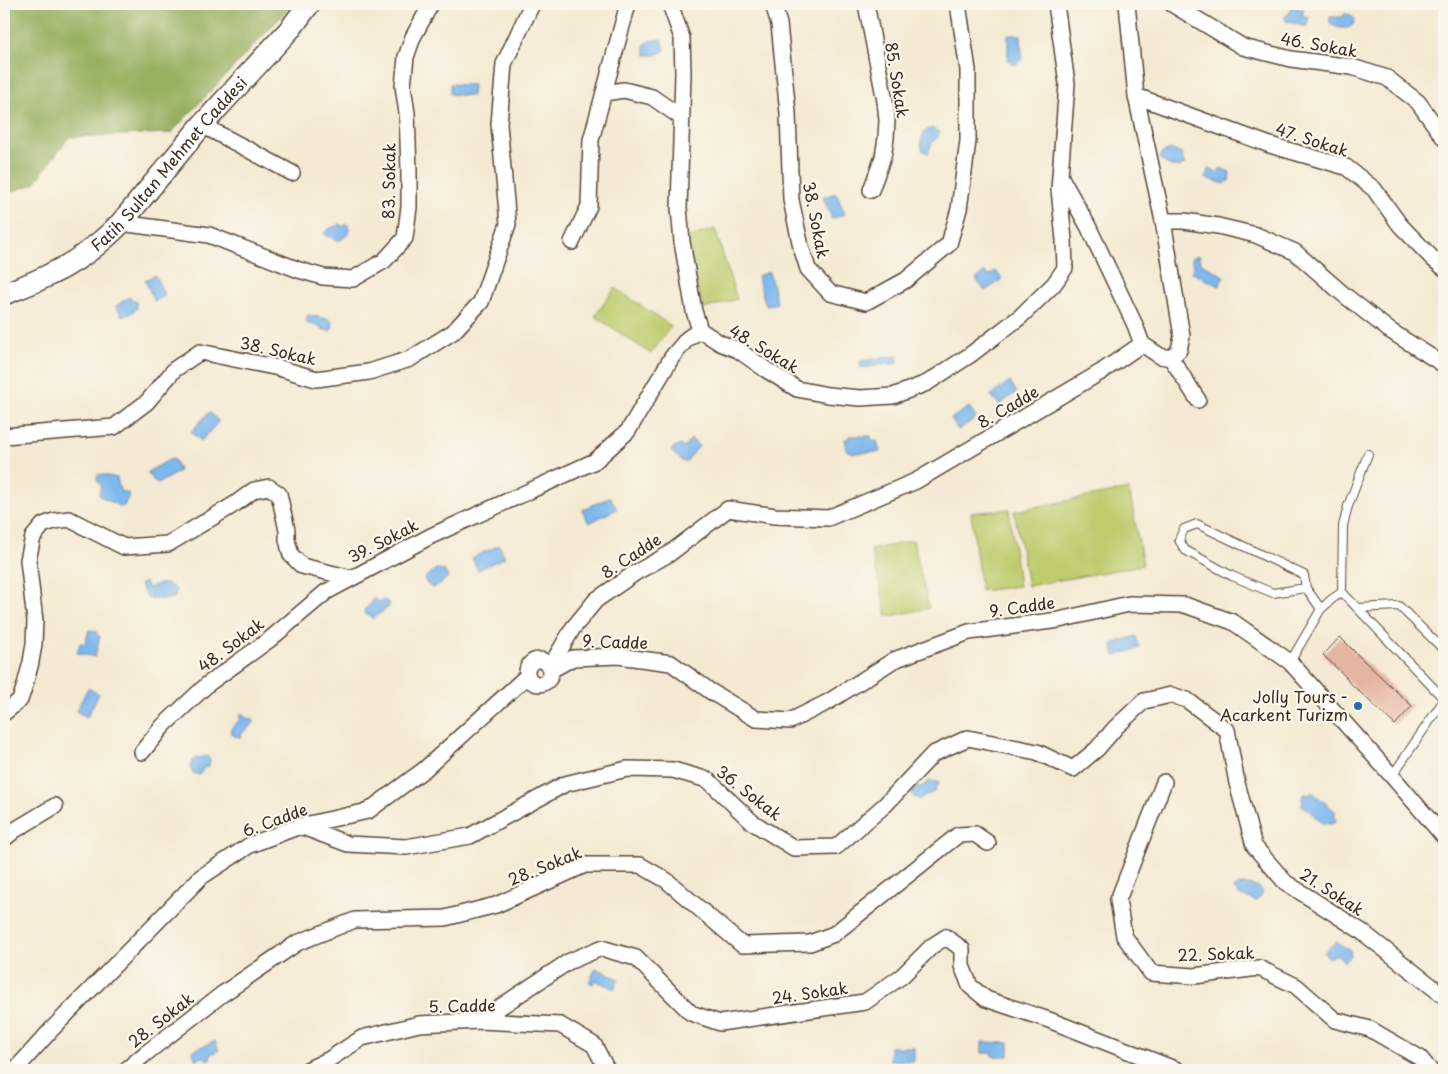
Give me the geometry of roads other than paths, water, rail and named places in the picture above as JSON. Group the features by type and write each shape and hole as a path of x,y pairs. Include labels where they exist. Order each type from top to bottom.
{"main road":[{"name":"Fatih Sultan Mehmet Caddesi","path":"4,294 52,274 82,256 121,224 202,125 291,28 309,4"}],"street":[{"name":"83. Sokak","path":"121,224 209,235 299,270 323,276 353,280 384,262 405,238 409,207 407,113 403,86 406,57 413,37 431,4"},
{"name":"38. Sokak","path":"4,436 114,427 147,402 175,368 200,352 279,368 316,379 369,372 410,358 454,332 481,302 508,224 499,124 504,64 532,4"},
{"path":"572,242 589,206 591,140 628,4"},
{"path":"670,4 682,38 683,74 679,208 682,242 694,311 700,330"},
{"name":"38. Sokak","path":"773,4 779,24 788,113 791,200 801,247 808,269 830,293 866,302 906,280 950,244 959,209 968,141 968,70 958,4"},
{"name":"85. Sokak","path":"866,4 887,120 883,157 871,190"},
{"path":"1056,4 1067,84 1060,176 1088,226 1135,325 1142,344 1160,356 1171,358 1198,400"},
{"path":"1127,4 1136,96 1163,221 1182,336 1180,350 1171,358"},
{"name":"46. Sokak","path":"1172,4 1243,47 1291,59 1352,67 1387,78 1418,102 1444,138"},
{"path":"604,93 624,90 652,97 682,118"},
{"name":"47. Sokak","path":"1136,96 1270,145 1346,167 1374,189 1400,225 1444,268"},
{"path":"202,125 292,173"},
{"name":"48. Sokak","path":"700,330 720,343 738,350 765,370 797,389 828,395 893,396 927,383 970,355 1020,316 1054,284 1065,268 1059,189 1060,176"},
{"path":"1163,221 1184,221 1256,234 1295,252 1343,294 1389,330 1444,365"},
{"name":"39. Sokak","path":"4,713 20,700 31,662 35,621 28,560 33,537 42,525 54,521 69,520 124,547 168,544 235,504 254,490 269,487 279,494 291,555 302,566 352,578 431,536 596,461 628,431 672,357 687,339 700,330"},
{"name":"8. Cadde","path":"550,669 574,628 596,600 635,573 669,554 728,509 775,516 828,518 916,481 1101,372 1142,344"},
{"name":"48. Sokak","path":"142,752 163,726 208,684 269,640 326,592 352,578"},
{"name":"9. Cadde","path":"550,669 573,658 618,656 670,663 710,691 756,719 790,721 828,702 894,660 968,632 1058,620 1129,604 1185,605 1233,622 1290,662 1444,837"},
{"name":"8. Cadde","path":"534,661 574,628"},
{"path":"534,661 543,661 550,669 549,678 544,683 536,684 529,680 527,676 528,667 534,661"},
{"name":"6. Cadde","path":"14,1070 202,877 250,845 300,826 368,811 424,769 527,676"},
{"name":"36. Sokak","path":"300,826 348,844 406,847 470,836 565,784 627,769 673,770 708,780 752,822 794,848 836,847 885,805 933,754 968,738 1038,752 1073,769 1097,749 1116,727 1144,701 1171,695 1187,700 1227,730"},
{"name":"21. Sokak","path":"1227,730 1237,783 1254,846 1285,882 1361,931 1444,996"},
{"name":"22. Sokak","path":"1164,782 1118,900 1124,936 1151,973 1194,976 1259,968 1296,986 1335,1020 1370,1029 1420,1058 1430,1070"},
{"path":"4,839 15,830 55,806"},
{"name":"28. Sokak","path":"126,1070 221,995 297,944 355,920 445,918 496,905 586,865 640,865 666,880 742,945 810,943 834,934 958,835 975,834 988,843"},
{"name":"24. Sokak","path":"479,1021 568,962 601,948 636,958 691,1013 720,1023 865,1002 902,976 932,946 946,937 962,950 962,966 970,986 986,999 1048,1020 1177,1070"},
{"name":"5. Cadde","path":"307,1070 325,1065 362,1038 419,1024 479,1021 560,1025 594,1045 607,1070"}],"lane":[{"path":"1368,454 1348,506 1343,526 1342,592 1444,699 1392,776"},
{"path":"1306,588 1273,593 1232,576 1185,550 1179,540 1184,529 1197,524 1304,575 1306,588 1321,609"},
{"path":"1290,662 1321,609 1342,592"},
{"path":"1357,608 1400,606 1444,650"}],"water":[{"path":"1291,7 1304,9 1302,15 1309,17 1306,27 1286,21 1285,16 1289,15"},
{"path":"1344,14 1351,15 1355,19 1352,26 1341,28 1330,24 1330,17 1343,17"},
{"path":"1008,35 1021,35 1022,60 1018,61 1016,65 1011,60 1008,61"},
{"path":"662,39 665,50 657,55 646,55 644,45 650,41"},
{"path":"450,84 473,85 472,96 450,94"},
{"path":"932,128 939,132 928,153 923,151 921,141 923,134"},
{"path":"1170,149 1182,154 1181,158 1185,163 1184,165 1181,165 1181,167 1171,166 1162,161 1160,158 1162,153 1169,152"},
{"path":"1220,168 1230,172 1229,181 1225,184 1205,178 1208,169 1219,173"},
{"path":"836,193 845,214 832,219 823,197"},
{"path":"340,224 342,227 347,224 350,231 346,236 341,240 332,239 330,236 327,237 324,233"},
{"path":"1199,255 1201,263 1224,276 1219,286 1191,272 1194,266 1191,258"},
{"path":"996,271 1002,279 985,291 976,279 985,272 988,276"},
{"path":"769,272 777,303 766,306 757,276"},
{"path":"155,275 165,296 154,301 145,280"},
{"path":"129,297 136,301 137,308 130,314 122,316 116,306"},
{"path":"308,315 329,319 333,323 332,328 330,331 322,329 320,326 308,324 306,320"},
{"path":"897,356 898,363 861,368 860,361"},
{"path":"1010,382 1017,392 999,405 991,395"},
{"path":"969,407 976,418 958,430 951,419"},
{"path":"209,412 219,421 201,441 191,432"},
{"path":"849,436 871,436 872,441 877,441 880,452 852,453 847,451 845,439 848,439"},
{"path":"691,439 699,446 685,463 671,451 674,447 680,445 684,448"},
{"path":"171,459 174,460 179,469 178,472 157,484 148,474 149,471"},
{"path":"100,474 117,478 120,491 129,495 124,506 121,507 100,496 101,486 96,477"},
{"path":"610,497 617,509 589,523 582,510"},
{"path":"499,545 505,557 478,570 472,558"},
{"path":"437,568 440,571 444,570 448,577 442,583 432,588 424,579"},
{"path":"145,582 148,588 159,584 170,585 176,590 175,597 166,599 147,598 140,585"},
{"path":"375,598 378,602 383,600 388,602 389,607 372,619 370,615 365,614 364,610"},
{"path":"89,630 96,631 97,636 100,636 95,657 77,653 80,643 85,644"},
{"path":"1136,636 1140,648 1115,656 1112,644"},
{"path":"88,688 99,694 87,717 76,711"},
{"path":"242,713 248,719 252,718 254,723 242,733 240,738 232,734 231,728 241,719 239,716"},
{"path":"204,756 208,757 210,761 209,766 204,768 199,775 193,773 190,768 192,761"},
{"path":"929,781 938,782 939,784 934,792 920,799 914,797 912,794 914,788 923,786"},
{"path":"1312,792 1336,812 1334,823 1326,823 1325,825 1301,804 1303,802 1303,795 1309,795"},
{"path":"1239,884 1240,886 1244,884 1260,888 1262,893 1260,898 1256,901 1239,895 1234,890"},
{"path":"1337,941 1350,950 1351,956 1346,961 1343,961 1337,954 1329,958 1324,952"},
{"path":"596,968 619,979 614,989 595,980 593,984 589,982"},
{"path":"215,1041 219,1050 211,1054 210,1059 207,1060 204,1056 196,1060 192,1051"},
{"path":"982,1042 1009,1043 1009,1056 992,1056 992,1053 982,1053"},
{"path":"890,1047 914,1047 914,1061 890,1060"}],"place":[{"name":"Jolly Tours - Acarkent Turizm","path":"1358,706"}]}
